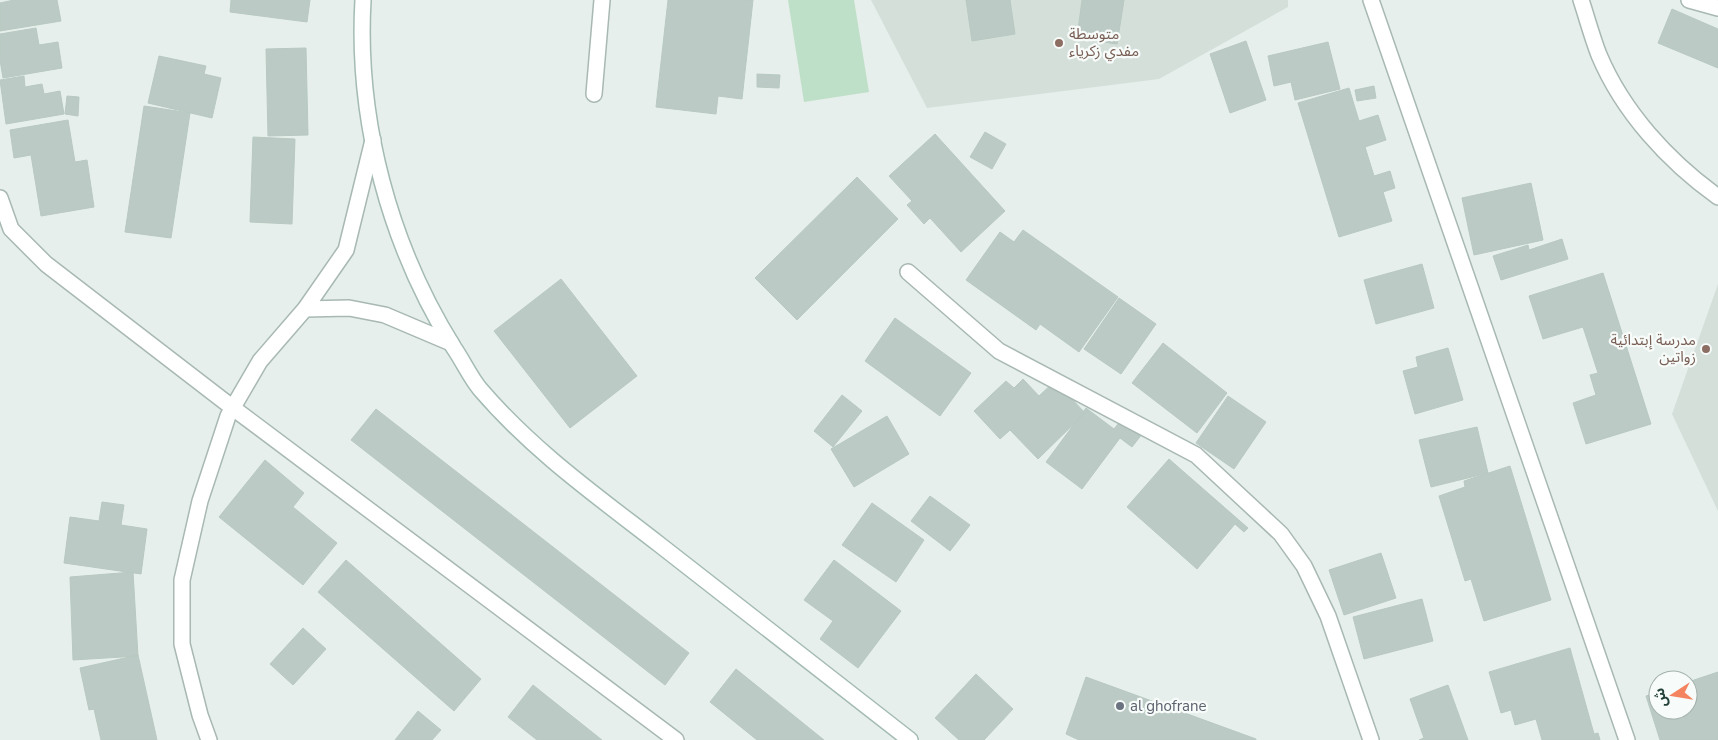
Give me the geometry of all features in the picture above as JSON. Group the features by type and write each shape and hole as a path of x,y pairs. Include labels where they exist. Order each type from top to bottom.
{"street":[{"path":"362,0 361,31 368,109 380,178 405,256 429,308 479,387 538,450 910,740"},
{"path":"594,94 602,0"},
{"path":"1370,0 1627,740"},
{"path":"1581,0 1600,55 1625,103 1652,139 1697,182 1718,197"},
{"path":"1689,0 1718,8"},
{"path":"210,740 200,715 182,644 182,580 200,501 233,408 260,361 305,309 346,250 374,138"},
{"path":"0,198 12,228 46,264 233,408 676,740"},
{"path":"908,272 999,350 1196,455 1281,534 1304,566 1328,616 1371,740"},
{"path":"305,309 349,308 385,316 451,343"}],"shaded area":[{"name":"متوسطة مفدي زكرياء","path":"871,0 1288,0 1288,7 1159,79 927,108"},
{"name":"مدرسة إبتدائية زواتين","path":"1718,284 1718,511 1672,414"}],"green space":[{"path":"788,0 854,0 869,92 804,102"}],"building":[{"path":"14,0 57,0 61,21 0,31 0,3"},
{"path":"231,0 310,0 307,22 230,12"},
{"path":"668,0 753,0 742,99 718,96 716,114 656,107"},
{"path":"966,0 1010,0 1015,34 972,41"},
{"path":"1082,0 1124,0 1117,44 1077,38"},
{"path":"1672,9 1718,29 1718,68 1658,43"},
{"path":"36,28 39,45 58,42 62,68 3,78 0,60 0,34"},
{"path":"1246,41 1266,100 1230,113 1210,54"},
{"path":"1328,42 1340,89 1295,100 1291,82 1274,86 1268,56"},
{"path":"306,48 308,135 268,136 266,49"},
{"path":"159,56 206,66 204,74 221,78 212,118 148,103"},
{"path":"757,74 780,75 779,88 757,87"},
{"path":"24,76 25,87 42,84 44,94 60,91 64,114 6,124 0,80"},
{"path":"1374,86 1376,98 1357,101 1355,90"},
{"path":"1349,88 1359,121 1378,115 1386,140 1365,147 1374,176 1390,171 1395,188 1383,192 1392,221 1339,237 1298,103"},
{"path":"67,96 79,97 78,116 65,114"},
{"path":"144,106 190,113 171,238 125,232"},
{"path":"68,120 75,162 87,160 94,207 41,216 31,155 14,158 10,130"},
{"path":"985,132 1006,144 992,169 970,157"},
{"path":"935,134 1005,211 961,252 930,218 924,224 907,205 912,201 889,176"},
{"path":"253,137 295,139 292,224 250,222"},
{"path":"857,177 898,219 797,320 755,278"},
{"path":"1531,183 1543,240 1474,255 1462,198"},
{"path":"1023,230 1118,297 1079,352 1040,324 1036,330 966,280 1000,232 1014,242"},
{"path":"1562,239 1568,259 1501,280 1493,256 1528,245 1529,250"},
{"path":"1422,264 1434,308 1376,324 1364,280"},
{"path":"1603,273 1651,424 1586,444 1573,403 1596,395 1590,375 1598,373 1583,327 1543,339 1529,296"},
{"path":"561,279 637,376 570,428 494,331"},
{"path":"1119,298 1156,324 1121,374 1084,349"},
{"path":"895,318 971,373 940,416 865,361"},
{"path":"1163,343 1227,393 1197,433 1132,383"},
{"path":"1448,348 1463,400 1415,414 1403,371 1418,367 1416,357"},
{"path":"1023,379 1039,396 1055,381 1085,413 1038,459 1010,430 1000,439 974,411 1006,381 1014,388"},
{"path":"842,395 862,411 833,447 814,431"},
{"path":"1228,396 1266,422 1234,469 1196,443"},
{"path":"1086,408 1114,429 1126,414 1146,429 1132,447 1120,438 1082,489 1046,462"},
{"path":"376,409 689,653 665,685 351,440"},
{"path":"887,416 909,454 854,487 831,449"},
{"path":"1477,427 1488,473 1431,487 1419,440"},
{"path":"1169,459 1248,528 1244,532 1235,524 1197,569 1127,507"},
{"path":"265,460 304,493 293,507 337,543 303,585 219,517"},
{"path":"1510,466 1551,600 1484,621 1471,579 1465,581 1439,496 1465,487 1464,481"},
{"path":"930,496 970,525 950,551 911,521"},
{"path":"102,502 124,505 121,525 147,529 141,574 64,563 70,517 99,521"},
{"path":"872,503 924,540 896,582 842,545"},
{"path":"1381,553 1396,598 1344,615 1329,570"},
{"path":"346,560 481,679 454,711 318,592"},
{"path":"834,560 901,611 858,668 820,639 833,621 804,600"},
{"path":"133,572 138,656 73,660 70,577"},
{"path":"1422,599 1433,641 1364,659 1353,617"},
{"path":"303,628 326,649 293,685 270,664"},
{"path":"1570,648 1594,734 1598,733 1600,740 1542,740 1536,719 1515,725 1511,710 1501,713 1489,672"},
{"path":"138,655 157,740 101,740 94,709 89,710 80,668"},
{"path":"736,669 824,740 757,740 710,702"},
{"path":"1718,672 1718,740 1660,740 1654,720 1698,720 1698,679"},
{"path":"976,674 1013,709 984,740 959,740 935,718"},
{"name":"al ghofrane","path":"1086,677 1256,740 1079,740 1066,734"},
{"path":"533,685 602,740 537,740 508,717"},
{"path":"1448,685 1468,740 1419,740 1424,738 1410,699"},
{"path":"418,711 441,730 432,740 395,740"}],"place":[{"name":"متوسطة مفدي زكرياء","path":"1059,43"},
{"name":"مدرسة إبتدائية زواتين","path":"1706,349"},
{"name":"al ghofrane","path":"1120,706"}]}
